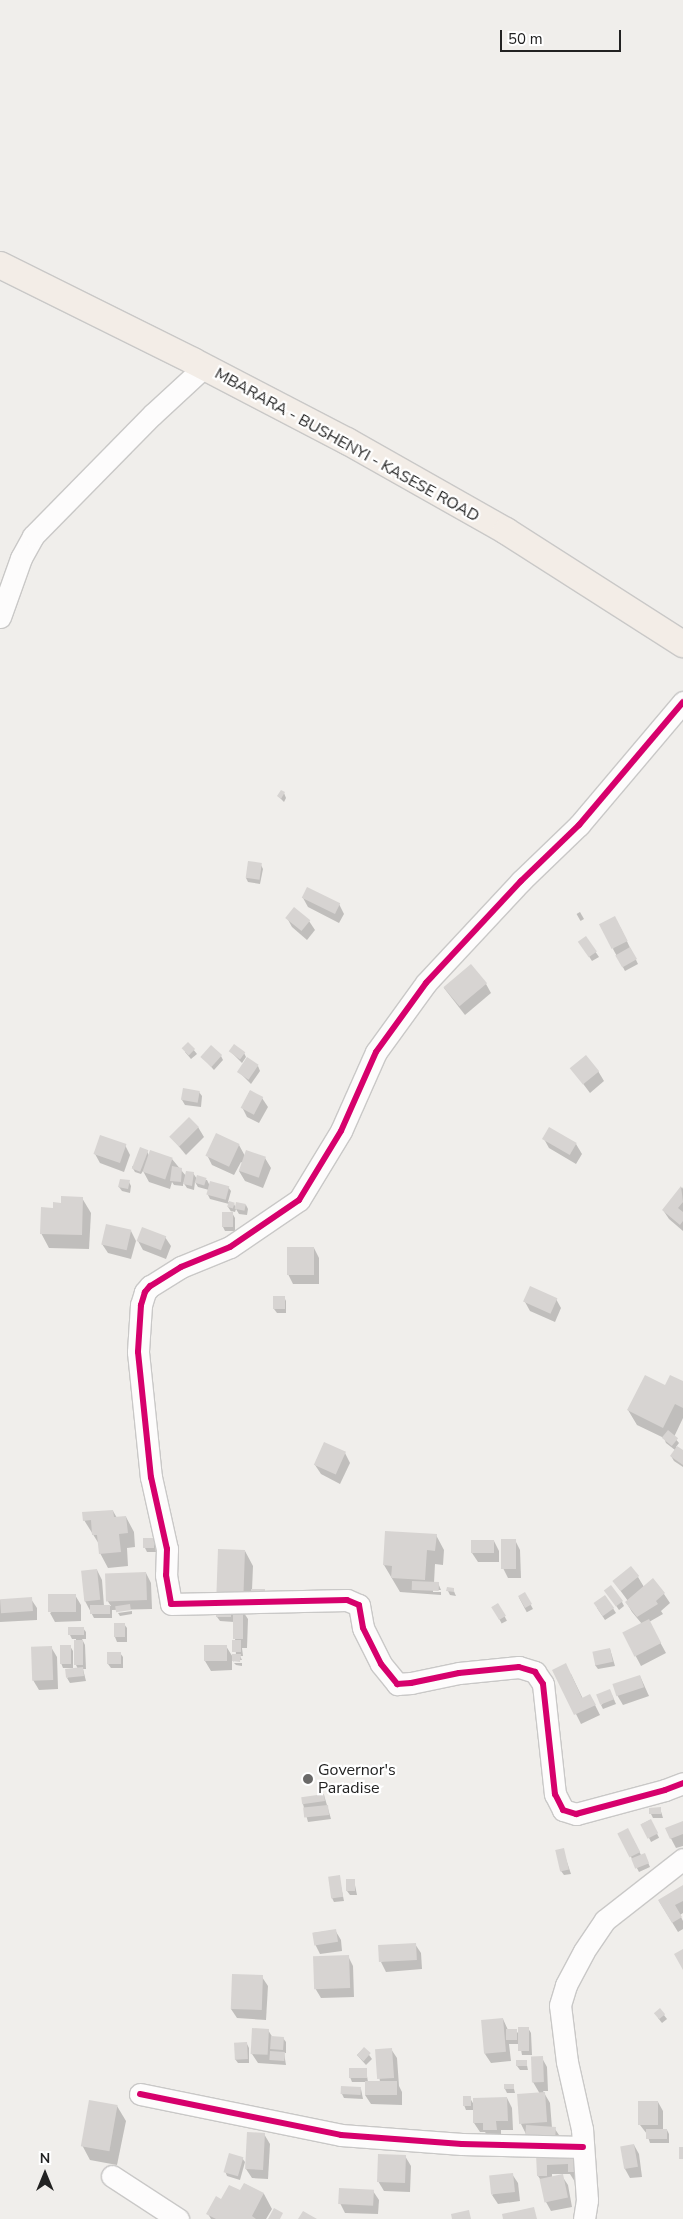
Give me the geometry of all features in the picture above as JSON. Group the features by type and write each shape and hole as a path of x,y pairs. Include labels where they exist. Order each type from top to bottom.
{"main road":[{"name":"MBARARA - BUSHENYI - KASESE ROAD","path":"0,265 347,441 506,531 683,644"}],"street":[{"path":"0,617 21,558 33,536 152,415 204,367"},
{"path":"683,702 579,825 521,881 426,984 376,1052 341,1131 299,1200 230,1247 180,1267 150,1286 145,1292 141,1305 138,1352 151,1478 167,1549 166,1575 171,1604 346,1600 359,1605 363,1628 381,1664 397,1684 411,1684 459,1673 519,1667 535,1672 543,1684 556,1794 563,1810 576,1814 665,1790 683,1783"},
{"path":"584,2219 587,2200 582,2128 566,2062 560,2005 566,1985 584,1951 605,1920 683,1860"},
{"path":"140,2094 341,2135 462,2144 584,2147"},
{"path":"112,2176 178,2219"}],"building":[{"path":"281,790 285,792 281,799 277,796"},
{"path":"248,861 262,863 259,880 246,878"},
{"path":"307,887 340,903 335,914 302,898"},
{"path":"294,907 310,920 302,931 285,918"},
{"path":"615,916 628,941 612,949 599,924"},
{"path":"586,936 597,952 589,957 578,942"},
{"path":"630,947 637,959 622,968 615,956"},
{"path":"471,964 487,983 459,1006 443,987"},
{"path":"188,1042 195,1049 189,1055 182,1048"},
{"path":"234,1044 245,1052 240,1060 229,1051"},
{"path":"211,1045 222,1055 211,1067 200,1057"},
{"path":"586,1055 599,1071 583,1085 570,1068"},
{"path":"247,1057 259,1065 249,1080 237,1072"},
{"path":"183,1088 200,1091 198,1103 181,1100"},
{"path":"250,1090 263,1097 254,1115 241,1108"},
{"path":"189,1117 199,1127 179,1147 169,1137"},
{"path":"549,1127 577,1143 570,1155 542,1139"},
{"path":"216,1133 240,1144 229,1167 205,1156"},
{"path":"100,1135 126,1144 120,1163 93,1154"},
{"path":"140,1147 148,1150 140,1172 132,1168"},
{"path":"150,1150 173,1158 165,1180 143,1172"},
{"path":"246,1150 266,1157 259,1178 239,1171"},
{"path":"172,1166 182,1168 181,1182 170,1181"},
{"path":"186,1171 194,1172 192,1186 183,1184"},
{"path":"197,1175 207,1178 204,1186 195,1183"},
{"path":"120,1179 130,1180 128,1189 118,1187"},
{"path":"210,1181 229,1186 226,1200 206,1195"},
{"path":"681,1186 683,1202 678,1208 683,1212 683,1221 680,1225 662,1210"},
{"path":"61,1196 83,1197 82,1235 40,1234 41,1207 53,1208 53,1202 61,1203"},
{"path":"229,1201 235,1203 233,1209 227,1207"},
{"path":"236,1202 246,1204 244,1211 235,1209"},
{"path":"222,1212 233,1212 233,1227 222,1227"},
{"path":"106,1224 131,1230 127,1250 101,1244"},
{"path":"142,1227 166,1236 161,1250 137,1241"},
{"path":"287,1247 314,1247 314,1275 287,1275"},
{"path":"530,1286 557,1298 550,1314 523,1302"},
{"path":"273,1296 285,1296 285,1309 273,1309"},
{"path":"645,1375 665,1385 670,1375 683,1381 683,1408 675,1404 663,1428 627,1410"},
{"path":"668,1430 678,1438 672,1446 662,1438"},
{"path":"324,1442 346,1452 336,1475 314,1465"},
{"path":"677,1446 683,1450 683,1465 670,1456"},
{"path":"113,1510 114,1517 126,1516 128,1533 119,1534 121,1552 99,1554 97,1535 92,1535 91,1520 83,1521 82,1512"},
{"path":"385,1531 437,1534 435,1551 427,1550 425,1580 391,1578 392,1566 383,1565"},
{"path":"143,1538 154,1538 154,1548 143,1548"},
{"path":"501,1539 516,1539 516,1569 501,1569"},
{"path":"471,1540 494,1540 494,1553 471,1553"},
{"path":"218,1549 245,1550 243,1593 216,1592"},
{"path":"631,1566 639,1576 621,1591 612,1581"},
{"path":"97,1569 100,1600 84,1602 81,1571"},
{"path":"146,1572 147,1600 106,1601 105,1573"},
{"path":"653,1578 665,1593 656,1601 658,1604 637,1617 625,1602"},
{"path":"412,1581 439,1582 439,1591 412,1590"},
{"path":"611,1585 623,1601 616,1606 604,1590"},
{"path":"447,1587 454,1588 454,1592 446,1591"},
{"path":"251,1589 265,1589 265,1598 251,1598"},
{"path":"525,1592 532,1604 525,1608 518,1596"},
{"path":"48,1594 76,1594 76,1612 48,1612"},
{"path":"605,1595 614,1608 603,1616 594,1603"},
{"path":"32,1597 33,1611 1,1613 0,1599"},
{"path":"498,1603 506,1616 499,1620 491,1607"},
{"path":"130,1604 131,1610 116,1612 115,1606"},
{"path":"90,1605 110,1605 110,1614 90,1614"},
{"path":"216,1606 231,1606 231,1617 216,1617"},
{"path":"233,1608 243,1608 243,1639 233,1639"},
{"path":"649,1619 661,1643 635,1657 622,1633"},
{"path":"114,1623 125,1623 125,1637 114,1637"},
{"path":"68,1627 84,1627 84,1635 68,1635"},
{"path":"74,1640 83,1640 83,1665 74,1665"},
{"path":"232,1640 241,1640 241,1652 232,1652"},
{"path":"60,1645 71,1645 71,1664 60,1664"},
{"path":"204,1645 227,1645 227,1661 204,1661"},
{"path":"52,1646 53,1680 32,1681 31,1647"},
{"path":"610,1648 613,1662 595,1665 592,1652"},
{"path":"107,1652 121,1652 121,1664 107,1664"},
{"path":"232,1654 241,1654 240,1662 232,1661"},
{"path":"566,1663 582,1698 590,1694 596,1705 574,1715 552,1670"},
{"path":"83,1667 84,1676 66,1678 65,1669"},
{"path":"640,1675 644,1687 616,1696 612,1684"},
{"path":"610,1689 614,1699 600,1705 596,1695"},
{"path":"324,1794 325,1801 302,1804 301,1797"},
{"path":"328,1805 329,1815 304,1818 303,1808"},
{"path":"661,1807 661,1814 649,1814 649,1808"},
{"path":"651,1819 658,1833 648,1839 640,1824"},
{"path":"683,1821 683,1834 670,1839 665,1828"},
{"path":"628,1828 640,1852 630,1858 617,1833"},
{"path":"564,1848 569,1869 560,1871 555,1850"},
{"path":"645,1853 649,1863 635,1869 631,1859"},
{"path":"340,1875 343,1897 331,1898 328,1877"},
{"path":"346,1879 355,1879 355,1891 346,1891"},
{"path":"683,1885 683,1901 675,1905 682,1917 672,1923 658,1900"},
{"path":"336,1929 338,1942 314,1946 312,1933"},
{"path":"416,1943 417,1960 379,1962 378,1945"},
{"path":"683,1949 683,1970 674,1954"},
{"path":"349,1955 350,1988 314,1989 313,1956"},
{"path":"232,1974 263,1975 262,2010 231,2009"},
{"path":"660,2008 665,2014 659,2019 654,2013"},
{"path":"503,2018 506,2052 484,2054 481,2020"},
{"path":"518,2027 529,2027 529,2051 518,2051"},
{"path":"252,2028 269,2029 268,2055 251,2054"},
{"path":"506,2029 517,2029 517,2040 506,2040"},
{"path":"271,2036 284,2037 283,2050 270,2049"},
{"path":"247,2042 248,2059 235,2060 234,2043"},
{"path":"364,2047 371,2053 364,2061 357,2055"},
{"path":"392,2048 394,2078 377,2079 375,2049"},
{"path":"270,2051 285,2052 284,2061 269,2060"},
{"path":"531,2056 543,2056 544,2082 532,2082"},
{"path":"516,2060 527,2060 527,2066 516,2066"},
{"path":"349,2068 367,2068 367,2078 349,2078"},
{"path":"365,2081 397,2081 397,2095 365,2095"},
{"path":"504,2084 514,2084 514,2089 504,2089"},
{"path":"341,2086 361,2087 361,2095 341,2094"},
{"path":"545,2092 547,2122 519,2124 517,2094"},
{"path":"463,2096 471,2096 471,2106 463,2106"},
{"path":"507,2097 508,2121 496,2121 497,2130 483,2130 483,2123 473,2123 473,2098"},
{"path":"89,2100 118,2105 109,2151 81,2146"},
{"path":"638,2101 658,2101 658,2125 638,2125"},
{"path":"526,2125 556,2127 555,2139 525,2137"},
{"path":"646,2129 667,2129 667,2139 646,2139"},
{"path":"247,2132 265,2133 263,2170 245,2169"},
{"path":"634,2144 638,2167 624,2169 620,2146"},
{"path":"679,2147 683,2147 683,2159 679,2159"},
{"path":"229,2153 243,2157 238,2176 223,2172"},
{"path":"577,2153 577,2172 568,2172 568,2164 547,2165 547,2176 537,2176 536,2154"},
{"path":"378,2154 406,2155 405,2183 377,2182"},
{"path":"513,2173 515,2192 491,2194 489,2176"},
{"path":"563,2174 568,2197 545,2202 540,2179"},
{"path":"244,2183 264,2193 252,2216 256,2219 216,2219 206,2214 216,2196 221,2199 229,2185 240,2190"},
{"path":"339,2188 374,2190 373,2206 338,2204"},
{"path":"534,2207 537,2219 503,2219 502,2214"},
{"path":"274,2208 283,2213 280,2219 268,2219"},
{"path":"469,2210 471,2219 452,2219 451,2214"},
{"path":"303,2211 317,2219 298,2219"}],"cycle path":[{"path":"683,702 579,825 521,881 426,983 376,1052 341,1131 299,1200 230,1247 181,1267 150,1286 145,1292 141,1305 138,1352 151,1477 167,1549 166,1575 171,1604 347,1600 359,1605 363,1628 381,1664 397,1684 459,1673 519,1667 535,1672 543,1684 555,1794 563,1810 576,1814 665,1790 683,1783"},
{"path":"140,2094 341,2135 462,2144 583,2147"}],"place":[{"name":"Governor's Paradise","path":"308,1779"}]}
